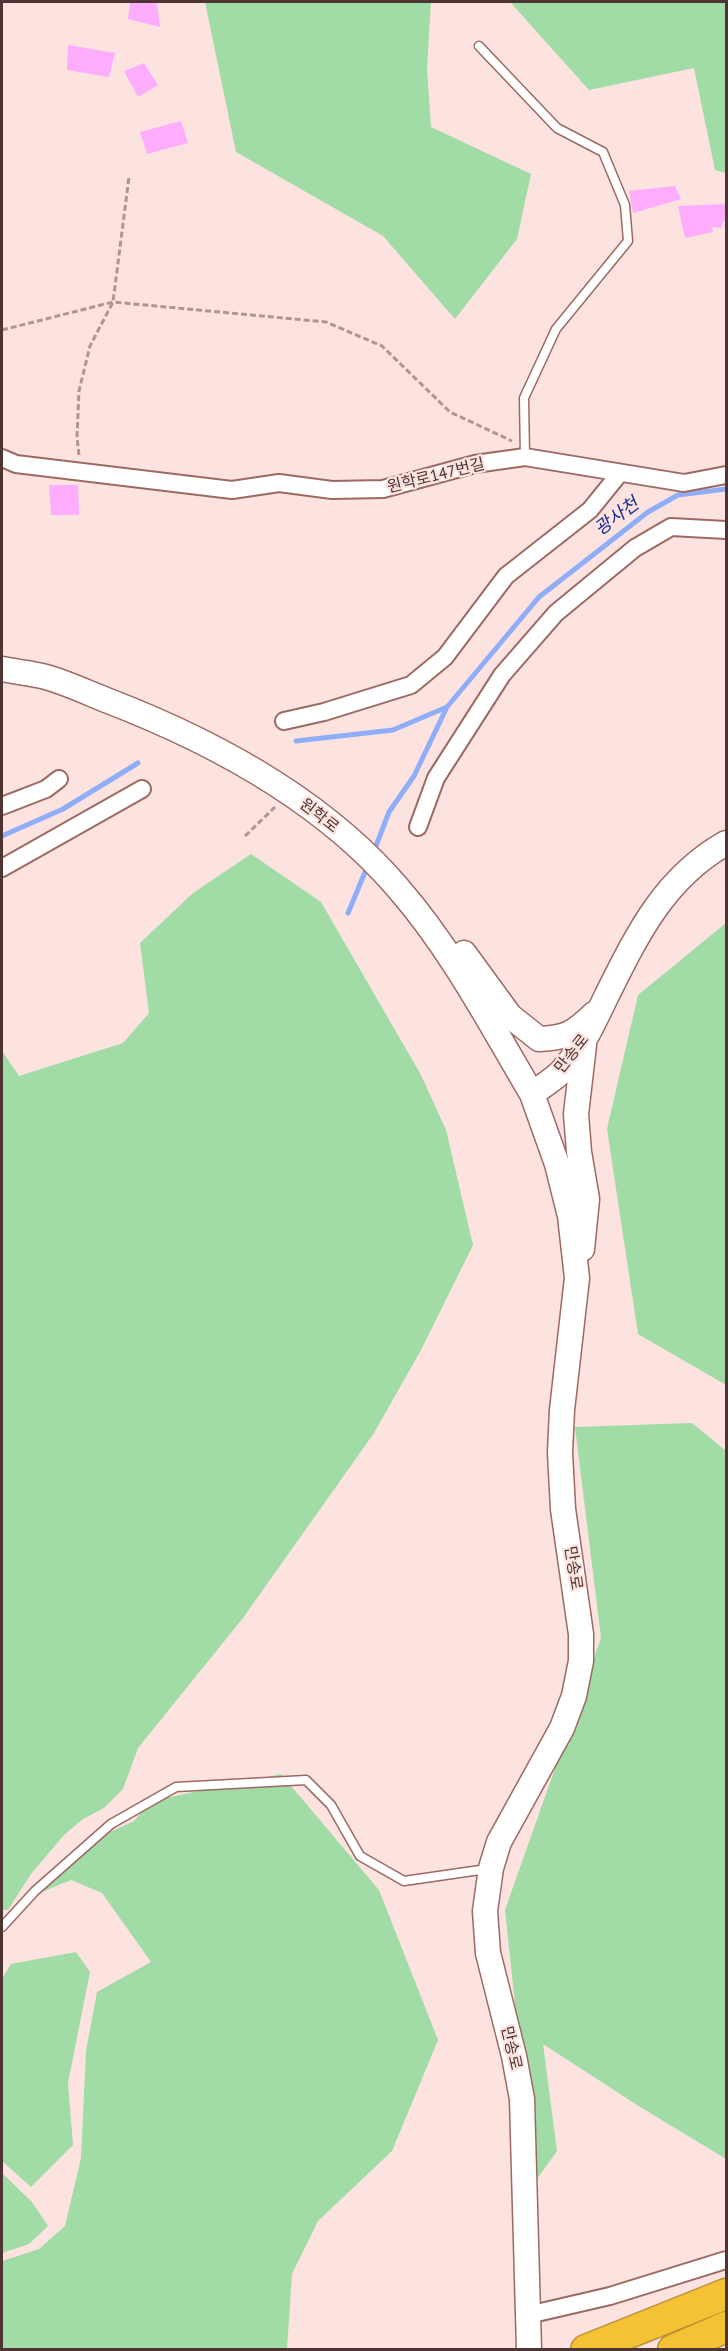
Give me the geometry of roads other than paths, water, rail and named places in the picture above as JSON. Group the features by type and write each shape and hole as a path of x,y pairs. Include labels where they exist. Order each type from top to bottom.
{"highway":[{"path":"586,2349 726,2294"},
{"path":"673,2349 726,2327"}],"street":[{"name":"원학로147번길","path":"2,458 16,464 232,490 279,483 332,490 383,489 475,464 525,457 684,483 726,475"},
{"path":"284,721 324,712 411,686 445,657 506,576 590,510 620,473"},
{"path":"418,827 436,778 501,675 556,613 634,548 671,527 726,530"},
{"name":"원학로","path":"2,669 46,677 155,719 253,770 290,793 335,827 398,888 420,915 457,966 532,1094"},
{"path":"2,806 46,789 59,779"},
{"path":"2,868 142,789"},
{"name":"만송로","path":"529,2349 522,2099 514,2056 488,1953 485,1911 490,1868 499,1842 562,1728 574,1696 581,1661 578,1594 563,1509 560,1453 563,1400 577,1278 570,1216 557,1164 532,1094 560,1073 585,1041 627,955 665,893 692,868 726,843"},
{"path":"420,915 469,957 510,1016 539,1039 560,1038 575,1032 602,1006"},
{"path":"577,1278 587,1211 576,1114 585,1041"},
{"path":"528,2315 610,2296 726,2260"}],"lane":[{"path":"478,46 557,128 603,152 626,205 628,241 556,329 524,398 525,457"},
{"path":"2,1927 34,1891 111,1824 176,1787 306,1780 331,1805 360,1856 404,1881 490,1868"}],"waterway":[{"name":"광사천","path":"296,741 393,730 447,707 539,597 648,512 678,495 726,489"},
{"path":"374,851 389,812 414,776 447,707"},
{"path":"2,836 63,809 138,763"},
{"path":"348,913 368,865"}]}
